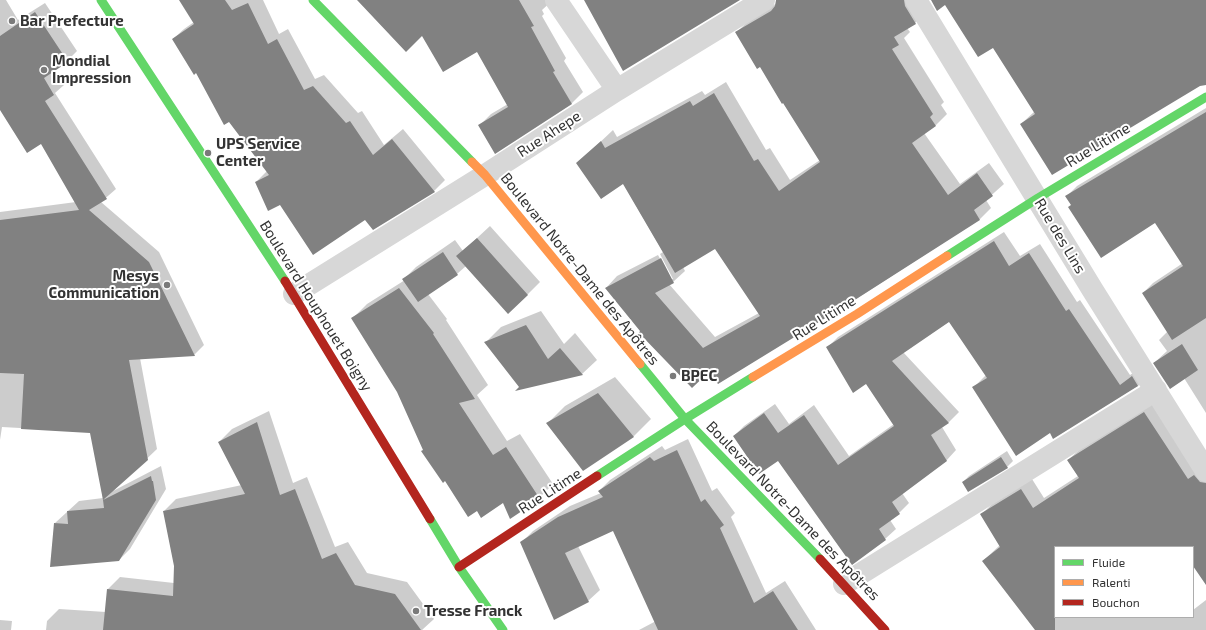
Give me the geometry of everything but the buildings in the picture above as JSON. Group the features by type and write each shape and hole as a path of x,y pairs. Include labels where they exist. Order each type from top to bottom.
{"street":[{"name":"Boulevard Houphouet Boigny","path":"101,0 294,294 459,567 503,630"},
{"name":"Boulevard Notre-Dame des Apôtres","path":"313,0 485,175 685,419 844,584 885,630"},
{"path":"556,0 617,90"},
{"name":"Rue Ahepe","path":"294,294 485,175 617,90 764,0"},
{"name":"Rue des Lins","path":"916,0 1038,198 1092,289 1206,471"},
{"name":"Rue Litime","path":"459,567 685,419 857,314 1038,198 1206,97"},
{"path":"844,584 1156,390"}],"traffic: fast":[{"path":"101,0 285,281"},
{"path":"313,0 472,162"},
{"path":"947,256 1038,198 1206,97"},
{"path":"640,364 685,419 820,559"},
{"path":"597,476 753,377"},
{"path":"430,519 459,567 503,630"}],"traffic: slow":[{"path":"472,162 485,175 640,364"},
{"path":"753,377 857,314 947,256"}],"traffic: jam":[{"path":"285,281 430,519"},
{"path":"459,567 597,476"},
{"path":"820,559 885,630"}],"place":[{"name":"Bar Prefecture","path":"12,21"},
{"name":"Mondial Impression","path":"44,70"},
{"name":"UPS Service Center","path":"208,153"},
{"name":"Mesys Communication","path":"167,285"},
{"name":"BPEC","path":"673,376"},
{"name":"Tresse Franck","path":"416,611"}]}
